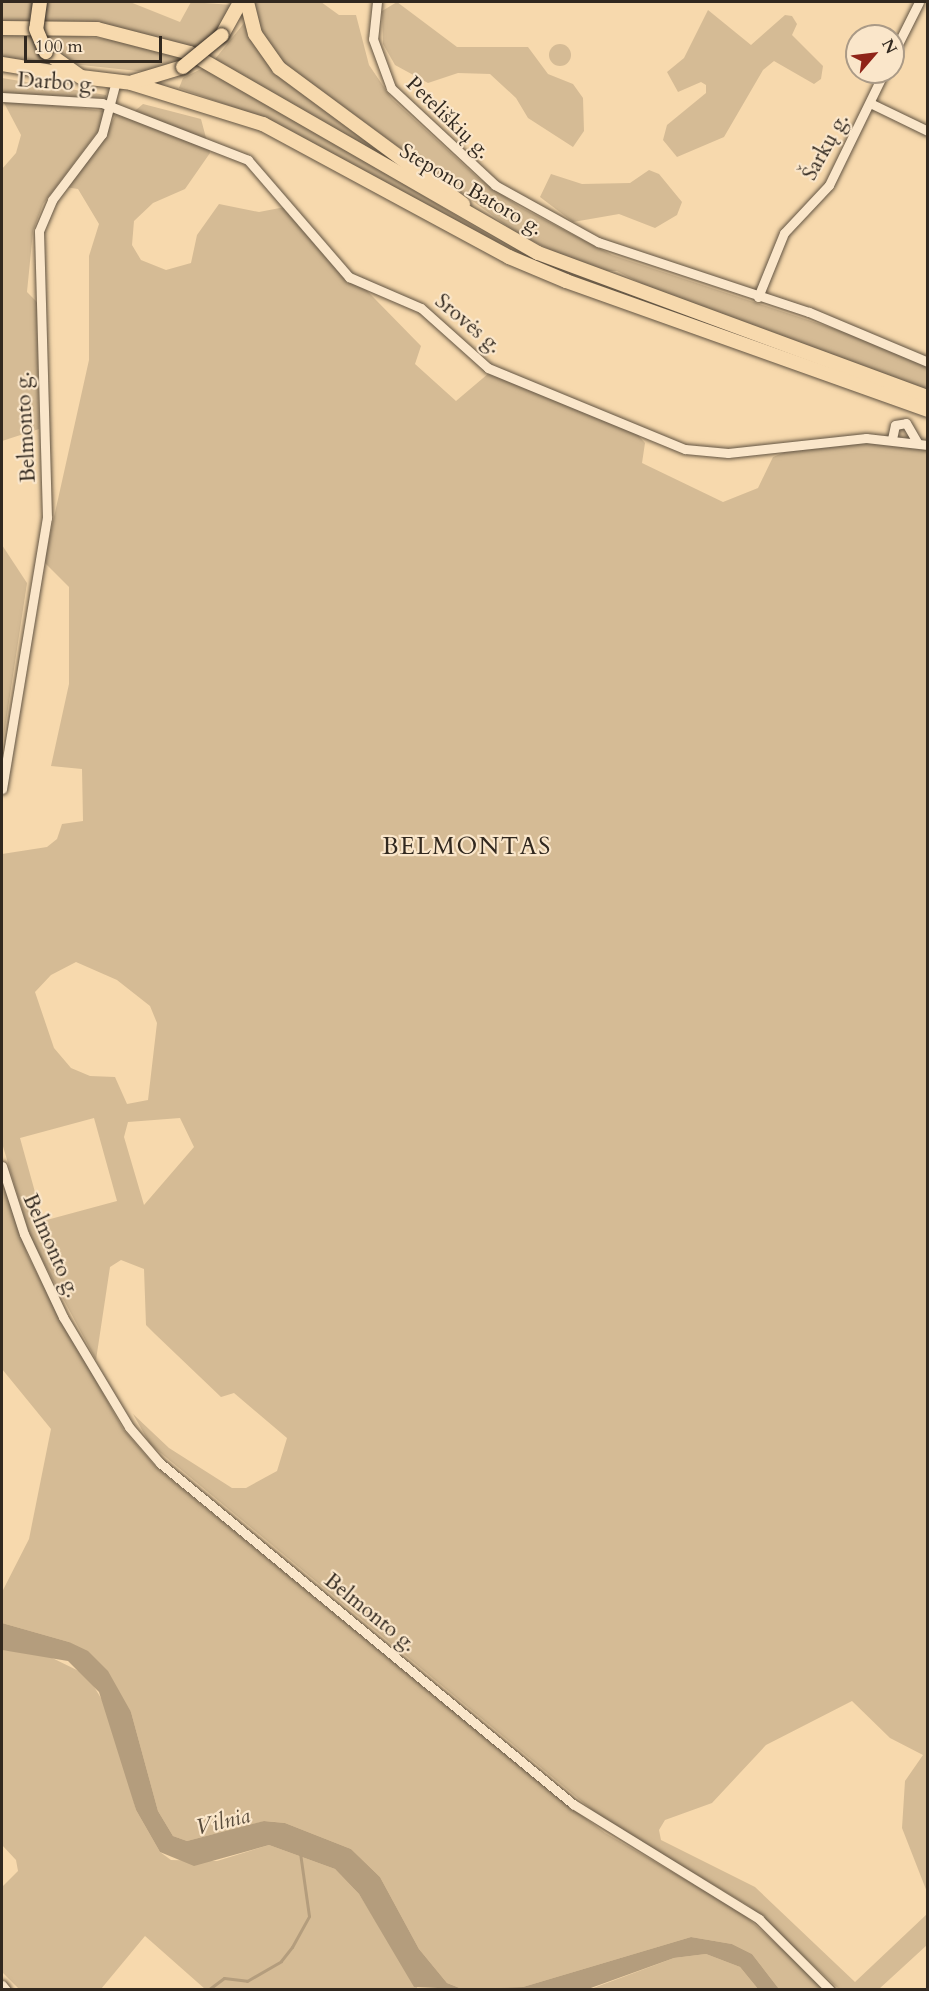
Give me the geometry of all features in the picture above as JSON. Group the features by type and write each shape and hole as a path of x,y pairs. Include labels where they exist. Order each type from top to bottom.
{"main road":[{"path":"40,2 36,29 46,52 81,76"},
{"path":"2,64 131,82 183,68 222,35 240,2"},
{"path":"247,2 255,34 279,68 511,239"},
{"name":"Stepono Batoro g.","path":"2,28 97,29 190,53 511,239 580,272 927,397"},
{"name":"Stepono Batoro g.","path":"131,82 263,124 508,257 556,277 927,410"}],"street":[{"name":"Peteliškių g.","path":"377,2 373,39 391,88 495,185"},
{"path":"905,31 920,2"},
{"name":"Belmonto g.","path":"2,789 47,518 39,231 51,200 102,134 116,81"},
{"name":"Šarkų g.","path":"758,297 784,233 829,185 879,84"},
{"name":"Darbo g.","path":"2,97 111,106"},
{"path":"870,103 927,131"},
{"name":"Srovės g.","path":"111,106 248,160 339,268 365,286 421,308 488,368 698,452 891,439 927,445"},
{"name":"Stepono Batoro g.","path":"495,185 598,242 819,316 927,362"},
{"name":"Srovės g.","path":"891,439 895,425 906,423 917,442"},
{"name":"Belmonto g.","path":"2,1166 24,1234 63,1317 129,1427 160,1463 573,1804 759,1919 830,1989"},
{"path":"2,1985 6,1989"}],"shaded area":[{"path":"2,2 33,2 28,23 2,24"},
{"path":"48,2 130,2 180,22 191,2 232,5 215,35 197,49 105,24 42,21"},
{"path":"253,2 321,2 339,15 356,15 369,65 392,99 477,177 520,207 612,255 880,344 927,367 927,390 677,302 617,271 592,271 515,232 278,59 263,38"},
{"path":"397,2 457,47 528,47 548,74 573,84 583,98 584,131 573,147 528,118 516,98 490,74 458,73 428,83 395,65 383,44 382,11"},
{"path":"708,10 751,45 785,15 792,16 797,24 792,35 823,66 821,79 814,84 774,61 763,70 724,137 677,157 663,140 667,125 706,93 706,85 701,82 678,92 667,72 684,58"},
{"path":"245,22 276,71 416,178 215,59"},
{"path":"29,33 48,64 2,57 2,34"},
{"path":"44,33 118,40 184,58 147,72 72,64 54,51"},
{"path":"560,44 568,47 571,55 568,63 560,66 552,63 549,55 552,47"},
{"path":"203,68 255,94 500,242 499,246 267,119 179,88 183,78"},
{"path":"2,78 106,95 106,98 2,94"},
{"path":"2,99 104,111 101,127 43,204 33,231 27,292 37,302 39,429 2,441 2,169 16,153 21,135"},
{"path":"143,104 201,119 210,153 185,189 153,203 134,221 132,245 141,260 166,270 191,263 197,235 219,204 259,212 285,207 421,346 415,364 456,401 489,373 637,434 645,443 642,463 723,502 758,488 773,457 804,444 866,438 927,445 927,1892 902,1828 905,1781 923,1755 890,1738 852,1701 766,1745 712,1803 665,1820 659,1830 661,1840 755,1887 855,1982 927,1914 927,1945 879,1989 839,1989 749,1906 603,1819 150,1444 133,1414 169,1448 232,1488 246,1488 277,1471 287,1438 234,1393 221,1397 146,1325 144,1269 121,1260 110,1267 96,1360 30,1237 2,1143 2,854 47,847 57,839 62,824 83,821 82,769 51,766 69,684 69,587 44,562 89,360 89,256 99,224 78,189 65,187 97,148 117,113 130,115","holes":["76,962 117,980 150,1006 157,1023 148,1100 127,1104 115,1077 90,1076 71,1068 54,1048 35,992 51,975","94,1118 117,1201 43,1221 20,1138","180,1118 194,1147 144,1205 124,1137 128,1122"]},
{"path":"649,170 659,174 682,202 677,215 655,228 619,214 573,222 540,197 551,174 582,184 630,183"},
{"path":"2,545 27,583 2,748"},
{"path":"2,1181 28,1256 50,1298 123,1429 156,1467 560,1799 605,1833 740,1911 826,1989 779,1989 752,1954 732,1944 691,1937 523,1987 462,1989 447,1983 419,1949 380,1877 351,1849 285,1823 265,1821 187,1841 173,1836 158,1811 131,1712 69,1642 2,1623 2,1592 29,1539 51,1429 2,1369"},
{"path":"2,1623 69,1642 88,1651 108,1671 131,1712 158,1811 173,1836 187,1841 264,1821 285,1823 351,1849 380,1877 419,1949 447,1983 462,1989 414,1987 359,1894 335,1869 269,1845 194,1866 160,1852 136,1810 99,1692 68,1661 2,1650"},
{"path":"2,1650 42,1653 87,1675 110,1713 136,1810 160,1852 171,1860 217,1861 269,1845 335,1869 359,1894 418,1989 205,1989 145,1936 101,1989 19,1989 2,1972 2,1887 18,1871 16,1860 2,1845"},
{"path":"691,1937 732,1944 752,1954 779,1989 758,1989 740,1967 706,1954 674,1958 588,1989 464,1989 523,1987"},
{"path":"706,1954 740,1967 758,1989 588,1990 674,1958"}],"waterway":[{"path":"208,1990 224,1978 247,1981 281,1961 292,1947 309,1916 300,1853"}],"district":[{"name":"BELMONTAS","path":"467,847"}],"water label":[{"name":"Vilnia","path":"223,1822"}]}
